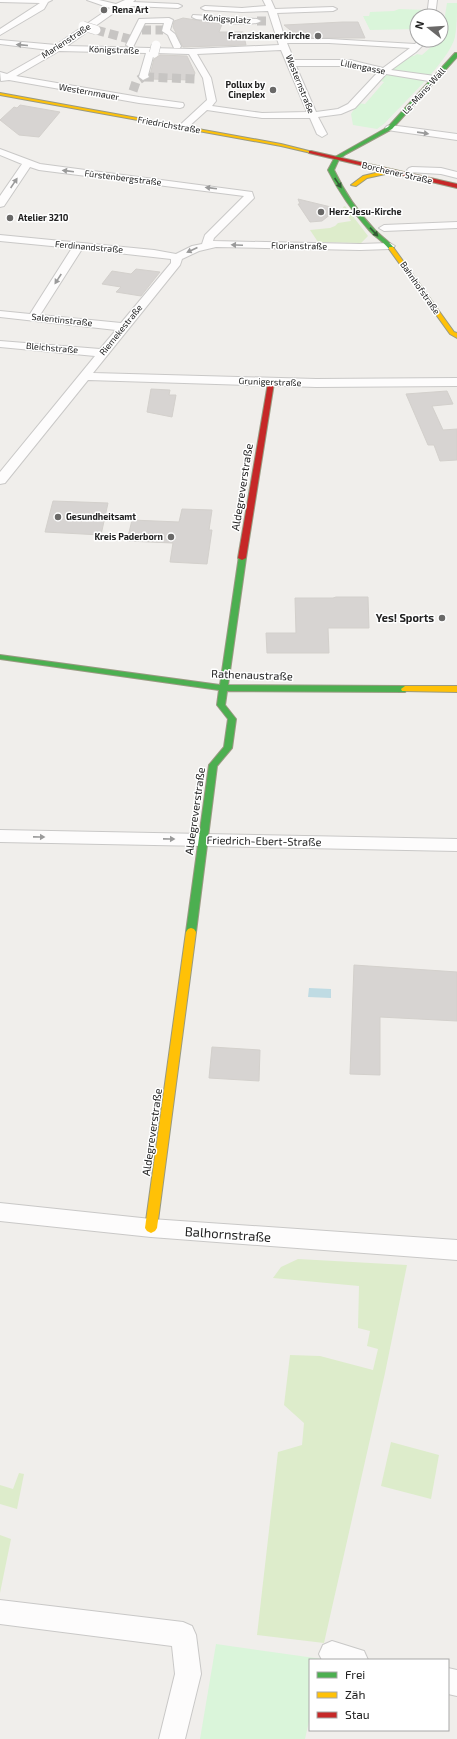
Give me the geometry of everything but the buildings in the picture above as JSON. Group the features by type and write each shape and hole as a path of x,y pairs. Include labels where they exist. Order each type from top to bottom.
{"main road":[{"name":"Le-Mans-Wall","path":"337,158 356,145 376,137 390,128 457,54"},
{"name":"Friedrichstraße","path":"0,94 281,145 337,158"},
{"path":"337,158 343,169"},
{"name":"Borchener Straße","path":"337,158 457,186"},
{"name":"Bahnhofstraße","path":"337,158 331,170 333,176 368,225 379,237 389,244 454,338"},
{"path":"361,196 352,182 365,177 392,172"},
{"name":"Bahnhofstraße","path":"382,226 389,236 389,244"},
{"name":"Aldegreverstraße","path":"151,1228 213,765 228,748 229,741 232,719 221,705 234,606 271,383"},
{"name":"Rathenaustraße","path":"0,657 224,688 457,689"}],"street":[{"path":"0,0 47,1"},
{"path":"91,0 123,8 129,4 178,6 134,3 136,8 128,8 127,11"},
{"name":"Westernstraße","path":"267,0 272,10 271,20 281,38 312,115 322,134"},
{"path":"0,33 41,7 47,1"},
{"name":"Marienstraße","path":"0,82 4,76 57,48 117,7 134,3"},
{"path":"205,8 242,10 334,9"},
{"name":"Königsplatz","path":"196,17 221,18 226,21 257,21"},
{"name":"Marienstraße","path":"83,26 96,30 109,20"},
{"path":"129,43 139,30 142,21 168,20 165,30 171,34 177,46"},
{"path":"281,38 288,31"},
{"path":"281,38 409,46"},
{"name":"Königstraße","path":"0,42 57,48 190,52 273,48 281,38"},
{"path":"76,45 115,47 123,43 129,43 154,50 177,46 208,49"},
{"path":"205,107 257,116 282,117 342,111 354,105 384,71 413,48"},
{"path":"145,78 143,77 154,50"},
{"path":"183,127 212,101 207,79 193,54 190,52"},
{"name":"Liliengasse","path":"291,63 338,62 368,66 384,71 435,79"},
{"name":"Westernmauer","path":"4,76 32,82 131,95 168,104 180,105"},
{"path":"196,79 207,79"},
{"name":"Le-Mans-Wall","path":"390,128 457,137"},
{"name":"Fürstenbergstraße","path":"0,152 8,153 27,166"},
{"name":"Fürstenbergstraße","path":"7,162 12,162 9,166 27,166 249,194 249,198 210,237 207,245"},
{"path":"0,204 27,166"},
{"path":"412,170 441,172 457,175"},
{"path":"382,226 457,225"},
{"name":"Ferdinandstraße","path":"0,238 154,253 177,258"},
{"name":"Florianstraße","path":"207,245 363,247 389,244"},
{"path":"177,258 196,248 207,245"},
{"path":"33,317 79,246"},
{"name":"Riemekestraße","path":"0,480 39,434 83,376 176,263 177,258"},
{"name":"Salentinstraße","path":"0,314 124,327"},
{"name":"Bleichstraße","path":"0,344 103,353"},
{"name":"Grunigerstraße","path":"83,376 271,383 457,382"},
{"name":"Friedrich-Ebert-Straße","path":"0,836 457,845"},
{"name":"Balhornstraße","path":"0,1212 151,1228 457,1250"},
{"path":"0,1612 183,1635 188,1674 172,1739"}],"green space":[{"path":"447,3 457,3 455,37 444,58 385,123 377,129 353,125 351,114 358,103 365,104 384,82 381,81 390,70 408,55 422,55 430,48 449,48 449,8 446,8"},
{"path":"399,9 409,9 409,29 370,30 363,16 369,16 370,12 394,11"},
{"path":"345,206 368,236 361,243 318,242 310,230 330,228 338,223 351,221 343,207"},
{"path":"298,1259 407,1265 385,1373 324,1643 257,1635 278,1452 302,1445 304,1423 284,1405 290,1355 320,1356 373,1370 378,1349 367,1346 370,1331 358,1328 359,1286 273,1278 281,1267"},
{"path":"391,1442 439,1455 431,1499 381,1486"},
{"path":"19,1473 24,1474 17,1509 0,1504 0,1485 13,1489"},
{"path":"0,1535 11,1539 0,1593"},
{"path":"216,1644 322,1659 309,1659 309,1721 305,1739 200,1739"}],"water":[{"path":"309,988 331,989 331,998 308,997"}],"tunnel":[{"path":"257,21 267,21"},
{"path":"96,30 133,40"},
{"path":"142,30 163,30"},
{"path":"133,91 136,82 143,77"},
{"path":"145,77 196,79"}],"traffic: fast":[{"path":"391,248 371,229 354,208 339,186 331,170 337,158 344,153 390,128 457,54"},
{"path":"191,932 213,765 228,748 232,719 221,705 242,558"},
{"path":"0,657 224,688 405,689"}],"traffic: slow":[{"path":"0,94 281,145 311,152"},
{"path":"354,185 365,177 388,172"},
{"path":"391,248 452,333 457,336"},
{"path":"405,689 457,689"},
{"path":"151,1228 191,932"}],"traffic: jam":[{"path":"311,152 457,186"},
{"path":"242,558 271,383"}],"place":[{"name":"Rena Art","path":"104,10"},
{"name":"Franziskanerkirche","path":"318,36"},
{"name":"Pollux by Cineplex","path":"273,90"},
{"name":"Herz-Jesu-Kirche","path":"321,212"},
{"name":"Atelier 3210","path":"10,218"},
{"name":"Gesundheitsamt","path":"58,517"},
{"name":"Kreis Paderborn","path":"171,537"},
{"name":"Yes! Sports","path":"442,618"}]}
